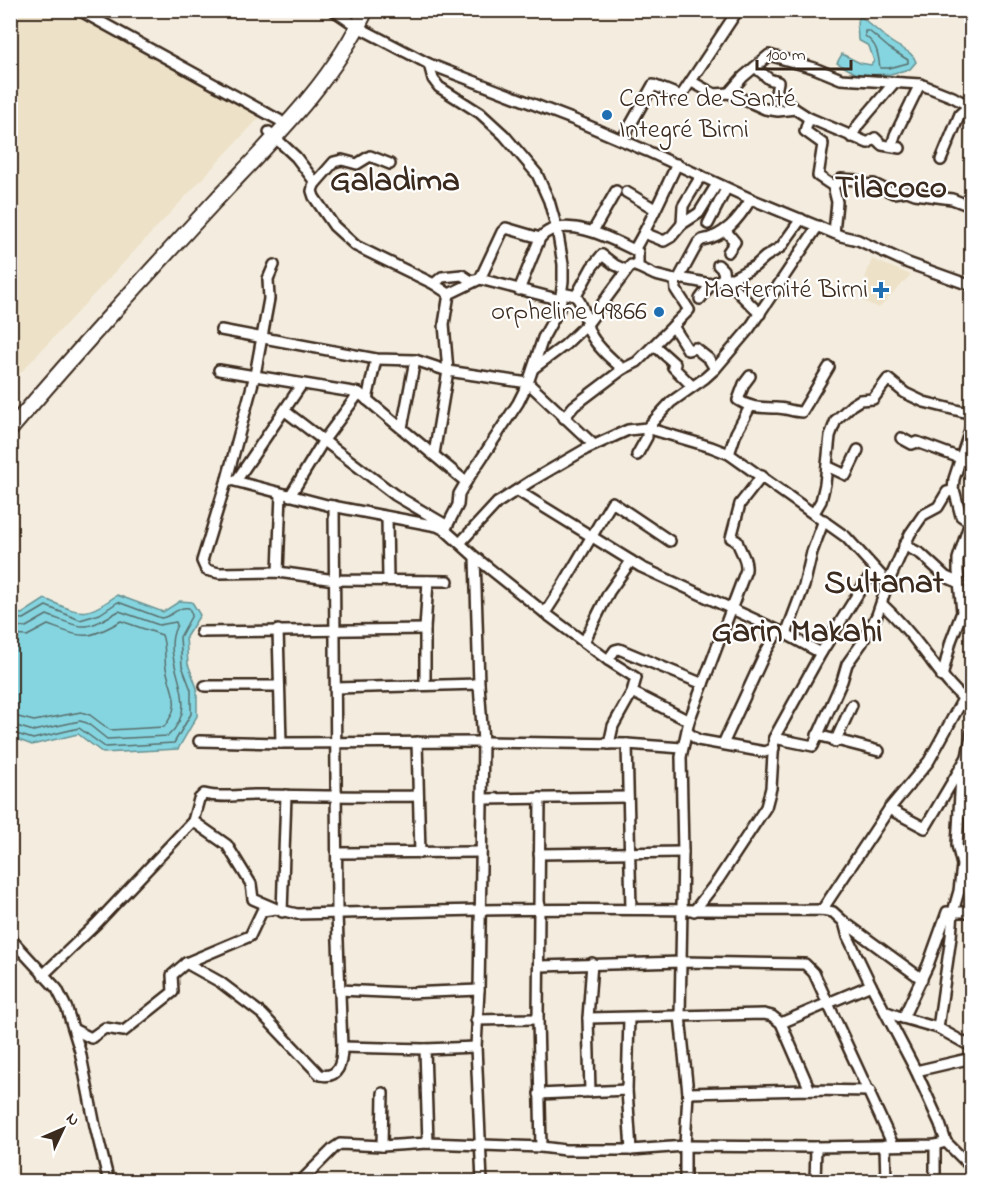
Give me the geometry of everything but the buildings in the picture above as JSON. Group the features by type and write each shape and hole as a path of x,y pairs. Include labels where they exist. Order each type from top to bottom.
{"highway":[{"path":"10,430 101,324 293,111 329,62 355,20 366,10"},
{"path":"10,419 97,318 272,134 279,120 293,111"}],"street":[{"path":"79,10 279,120"},
{"path":"333,10 355,20 429,64 622,140 751,200 972,286"},
{"path":"622,140 653,85 681,96 738,10"},
{"path":"729,93 743,77 769,55 823,71 841,79 920,84 970,105"},
{"path":"429,64 433,79 439,87 480,113 504,135 537,174 549,201 563,264 562,296 555,318 543,338 528,383 518,403 459,494 458,505 446,527"},
{"path":"755,67 769,79 778,82 776,93 809,118 868,143 875,138 882,145 896,147 895,135 920,84"},
{"path":"692,82 714,94 729,93 765,109 778,111 795,109"},
{"path":"941,160 960,114 970,105 972,82"},
{"path":"851,137 859,124 894,83"},
{"path":"809,118 805,131 823,144 818,176 833,186 837,202 834,233"},
{"path":"272,134 296,157 315,182 312,191 314,197 330,220 356,246 434,284 449,294"},
{"path":"313,186 334,162 342,160 357,164 370,156 390,164"},
{"path":"634,250 661,202 677,164"},
{"path":"682,224 683,206 701,176"},
{"path":"833,186 841,179 857,180 866,185 883,187 894,194 907,191 952,199 972,208"},
{"path":"708,224 721,186"},
{"path":"644,234 664,241 671,237 682,224 699,213 721,186"},
{"path":"593,231 621,192 656,209"},
{"path":"564,418 574,406 623,369 637,362 689,310 676,290 677,279 693,250 702,240 711,239 735,224 751,200"},
{"path":"700,299 711,284 724,278 733,278 755,266 781,247 801,219"},
{"path":"637,455 647,437 646,428 670,402 715,369 750,329 818,226"},
{"path":"449,294 480,279 502,232 507,228 540,238"},
{"path":"519,290 540,238 545,233 557,229 593,231 610,237 639,254 639,267"},
{"path":"725,230 735,242 728,252"},
{"path":"576,296 592,267 606,250 610,237"},
{"path":"602,255 626,270"},
{"path":"274,265 268,279 269,299 255,375 231,480 201,561 206,570 219,573 278,572 335,580 448,581"},
{"path":"533,369 565,345 588,323 631,265 655,274 711,284"},
{"path":"718,265 723,270 724,278 760,314"},
{"path":"434,284 442,277 462,275 471,281 480,279 519,290 576,296"},
{"path":"434,454 448,371 444,324 449,294"},
{"path":"576,296 586,314 588,330 593,338 623,369"},
{"path":"673,326 687,350 695,348 709,359 715,369"},
{"path":"221,330 376,359 415,360 448,371 528,383 594,445"},
{"path":"655,346 675,364 673,367 692,386"},
{"path":"367,400 376,359"},
{"path":"402,428 415,360"},
{"path":"750,376 738,400 759,409 777,408 802,412 829,367"},
{"path":"219,370 359,393 466,482"},
{"path":"814,513 821,501 830,436 836,420 860,400 873,399 888,379 905,393 924,402 972,414"},
{"path":"231,480 285,411 302,384"},
{"path":"278,572 286,495 359,393"},
{"path":"729,454 736,433 750,406"},
{"path":"285,411 395,495 446,527 475,557 545,613 636,678 632,692 613,726 609,744"},
{"path":"942,677 951,641 962,612 958,559 970,522 961,516 953,491 960,458 972,424"},
{"path":"460,543 497,503 547,471 594,445 628,430 646,428 729,454 824,520 854,545 888,583"},
{"path":"900,438 912,444 917,442 960,458"},
{"path":"827,466 846,475 858,450"},
{"path":"685,1182 688,1093 680,1016 682,748 689,721 746,570 746,563 737,541 731,538 740,504 762,476"},
{"path":"231,480 334,506 446,527"},
{"path":"518,490 631,561 821,653"},
{"path":"774,743 811,747 842,681 847,664 862,643 882,604 904,545 923,515 938,507 946,492 953,491"},
{"path":"545,613 612,502 670,541"},
{"path":"186,963 220,982 262,1014 320,1075 326,1077 337,1072 342,1047 337,914 334,506"},
{"path":"387,517 388,580"},
{"path":"723,744 765,653 782,633 804,586 812,552 824,520"},
{"path":"904,545 921,554 946,577 960,583"},
{"path":"475,557 483,742 479,990 476,1020 482,1182"},
{"path":"584,642 614,583 631,561"},
{"path":"687,732 698,740 765,752 774,743 821,653 864,584 876,572"},
{"path":"425,686 428,581"},
{"path":"882,604 917,643 942,677 972,705"},
{"path":"201,632 425,629"},
{"path":"278,630 281,743"},
{"path":"608,660 614,651 619,649 703,684"},
{"path":"336,688 479,684"},
{"path":"205,686 279,686"},
{"path":"632,692 689,721"},
{"path":"822,910 889,809 929,761 963,699"},
{"path":"835,741 852,705"},
{"path":"938,1028 951,937 952,912 959,891 962,865 957,845 961,775 972,731"},
{"path":"817,735 879,751"},
{"path":"199,741 627,744 682,748"},
{"path":"417,742 420,853"},
{"path":"694,911 718,880 766,807 771,788 774,743"},
{"path":"627,744 631,909"},
{"path":"889,809 925,828 967,757"},
{"path":"43,975 96,924 193,821 200,799 204,794 212,796 418,796"},
{"path":"279,910 286,795"},
{"path":"483,799 628,797"},
{"path":"540,798 538,1019 541,1147"},
{"path":"959,812 972,813"},
{"path":"193,821 227,845 250,884 253,899 279,910 297,914 480,910 822,910 832,912 922,979"},
{"path":"337,853 481,852"},
{"path":"539,854 683,852"},
{"path":"75,1030 91,1038 105,1028 124,1031 173,992 172,975 186,963 250,936 262,911 279,910"},
{"path":"903,1018 922,979 947,912 972,912"},
{"path":"844,922 848,937 916,1071 946,1142 972,1168"},
{"path":"10,938 62,997 75,1030 109,1182"},
{"path":"540,966 682,962 806,964 814,973 870,1091 889,1145 886,1182"},
{"path":"590,1092 588,1018 592,963"},
{"path":"781,1023 871,985"},
{"path":"339,990 407,993 479,990"},
{"path":"886,1012 938,1028 972,1047"},
{"path":"588,1018 764,1014 772,1016 781,1023 810,1090"},
{"path":"628,1018 627,1090 631,1150"},
{"path":"476,1020 538,1019"},
{"path":"342,1047 425,1049 476,1047"},
{"path":"425,1049 428,1143"},
{"path":"916,1071 972,1058"},
{"path":"540,1094 627,1090"},
{"path":"688,1093 870,1091"},
{"path":"382,1093 382,1146"},
{"path":"300,1182 337,1145 382,1146 428,1143 565,1150 631,1150 685,1146 935,1145 946,1142"},
{"path":"935,1145 935,1182"},
{"path":"815,1182 816,1147"}],"shaded area":[{"path":"11,11 66,11 261,116 11,383"},
{"name":"Marternité Birni","path":"872,259 911,275 879,308 863,301 869,280 865,278"}],"water":[{"path":"860,16 890,41 912,55 916,62 910,69 890,74 865,75 855,73 837,63 842,54 860,63 871,65 874,61 869,46 858,40 857,22"},
{"path":"117,595 163,612 180,601 192,602 200,615 186,637 188,664 197,688 197,716 178,749 103,753 78,734 32,745 11,737 11,612 22,614 45,599 75,611 89,611"}],"place":[{"name":"Centre de Santé Integré Birni","path":"607,115"},
{"name":"Marternité Birni","path":"881,290"},
{"name":"orpheline 49866","path":"659,312"}],"district":[{"name":"Galadima","path":"395,182"},
{"name":"Tilacoco","path":"891,189"},
{"name":"Sultanat","path":"884,584"},
{"name":"Garin Makahi","path":"797,633"}]}
